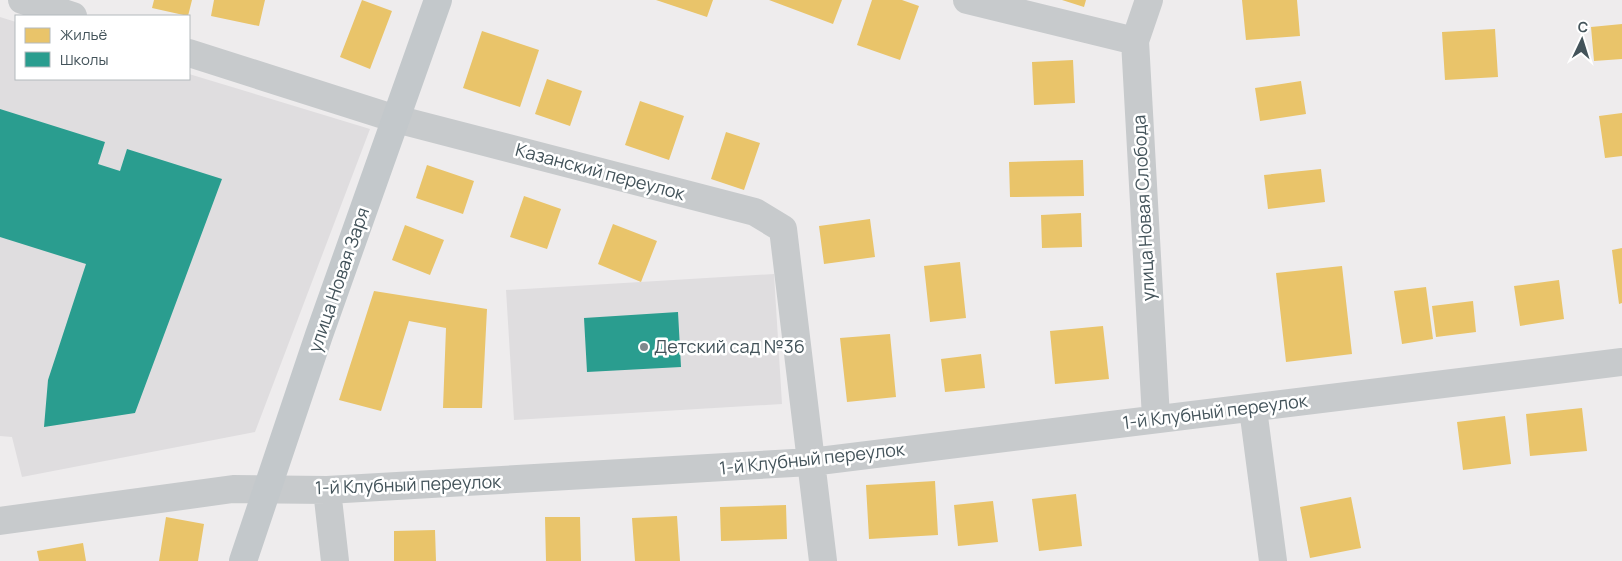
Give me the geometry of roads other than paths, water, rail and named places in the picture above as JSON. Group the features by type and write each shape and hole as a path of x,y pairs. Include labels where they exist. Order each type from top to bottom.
{"main road":[{"name":"улица Новая Заря","path":"243,561 319,335 438,0"}],"street":[{"path":"22,0 70,15"},
{"path":"967,0 1135,42"},
{"name":"улица Новая Слобода","path":"1149,0 1135,42 1156,418"},
{"name":"Казанский переулок","path":"190,53 396,119 755,212 783,229 811,462"},
{"name":"1-й Клубный переулок","path":"0,521 233,489 327,490 811,462 1622,362"},
{"path":"1253,408 1273,561"},
{"path":"811,462 823,561"},
{"path":"327,490 334,561"}],"place":[{"name":"Детский сад №36","path":"644,347"}]}
